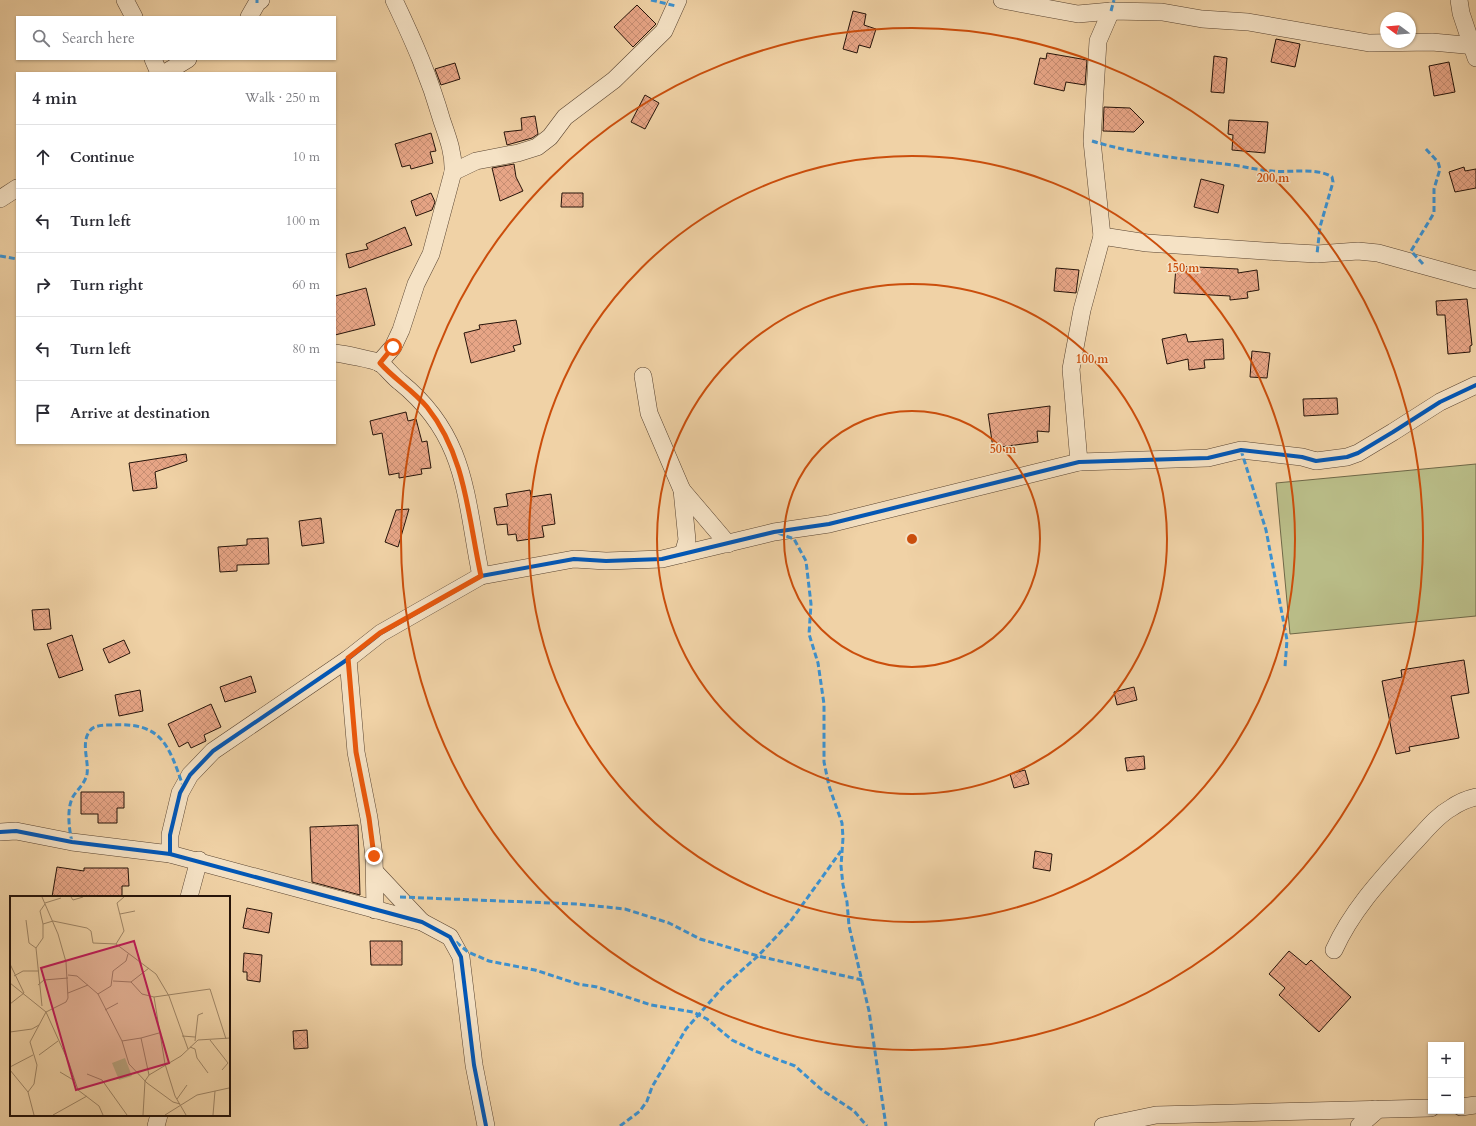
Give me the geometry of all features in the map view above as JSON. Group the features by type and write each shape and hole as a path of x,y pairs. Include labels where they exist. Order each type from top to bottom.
{"street":[{"path":"125,0 133,16"},
{"path":"250,16 257,3 261,0"},
{"path":"380,363 393,347 401,330 416,284 431,254 453,172 454,158 434,91 417,48 394,0"},
{"path":"453,172 476,161 518,153 538,147 550,137 565,117 614,80 664,31 678,0"},
{"path":"1002,0 1078,14 1111,11 1162,12 1202,19 1248,22 1369,43 1432,42 1475,50"},
{"path":"1459,0 1461,13 1475,50"},
{"path":"1079,462 1071,369 1082,310 1102,236 1092,141 1098,41 1111,11"},
{"path":"153,60 158,72"},
{"path":"167,72 186,60"},
{"path":"0,199 16,189"},
{"path":"1102,236 1148,243 1280,252 1316,254 1358,252 1378,253 1476,280"},
{"path":"336,354 380,363 426,406 442,429 459,465 468,498 481,576"},
{"path":"643,376 649,413 682,490 728,544"},
{"path":"170,854 170,835 177,800 183,786 196,767 213,751 348,658 380,633 481,576 574,559 637,561 662,559 774,532 829,524 1079,462 1208,458 1241,450 1316,460 1347,457 1358,453 1440,402 1476,385"},
{"path":"682,490 687,540 683,554"},
{"path":"348,658 356,752 369,818 376,873 375,910"},
{"path":"1334,950 1344,928 1361,905 1395,863 1428,827 1450,808 1476,797"},
{"path":"0,832 16,831 72,842 170,854 199,860 422,922 450,937 461,957 474,1065 486,1126"},
{"path":"189,896 199,860"},
{"path":"376,873 422,922"},
{"path":"1464,1107 1476,1105"},
{"path":"1103,1126 1156,1115 1428,1108"},
{"path":"1359,1126 1375,1112 1375,1109"},
{"path":"156,1126 159,1116"}],"green space":[{"path":"1476,464 1476,616 1290,634 1276,483"}],"building":[{"path":"637,5 656,24 633,47 614,27"},
{"path":"853,11 866,14 864,25 876,29 870,48 859,45 857,53 843,49"},
{"path":"1276,39 1300,44 1295,67 1271,62"},
{"path":"1047,53 1087,60 1085,85 1066,82 1064,91 1034,84 1040,58 1046,59"},
{"path":"1214,56 1227,58 1224,93 1211,92"},
{"path":"1449,62 1455,92 1434,96 1429,66"},
{"path":"455,63 460,79 441,85 435,69"},
{"path":"645,95 659,103 645,129 631,122"},
{"path":"1104,107 1130,108 1144,122 1134,132 1103,131"},
{"path":"535,116 538,134 532,138 507,145 504,132 522,130 521,118"},
{"path":"1229,120 1268,122 1265,153 1232,150 1233,135 1228,134"},
{"path":"431,133 436,151 430,152 433,163 411,169 410,165 402,167 395,144"},
{"path":"514,164 516,177 523,191 500,201 492,168"},
{"path":"1464,167 1465,171 1476,169 1476,188 1455,192 1449,172"},
{"path":"1201,179 1224,185 1218,213 1194,207"},
{"path":"431,193 435,202 432,210 416,216 411,201"},
{"path":"562,193 583,193 583,207 561,207"},
{"path":"405,227 412,245 349,268 346,254 368,249 366,244"},
{"path":"1176,266 1238,269 1238,273 1257,270 1259,290 1247,292 1248,298 1230,300 1230,296 1174,293"},
{"path":"1056,268 1079,270 1076,293 1054,291"},
{"path":"366,288 375,325 336,335 336,296"},
{"path":"1467,299 1472,345 1470,346 1470,352 1448,354 1445,315 1437,315 1436,301"},
{"path":"516,320 521,344 513,346 515,351 471,363 464,333 480,329 479,325"},
{"path":"1186,334 1188,342 1223,339 1224,359 1204,360 1205,368 1189,370 1188,359 1167,364 1162,339"},
{"path":"1252,351 1270,353 1267,378 1250,377"},
{"path":"1337,398 1338,414 1304,416 1303,399"},
{"path":"1050,406 1049,432 1037,431 1038,442 993,448 988,414"},
{"path":"406,412 408,421 416,419 422,442 427,441 431,468 421,469 422,474 399,478 399,473 389,475 382,433 373,435 370,421"},
{"path":"186,454 187,461 155,472 157,488 133,491 129,463"},
{"path":"530,490 531,497 551,494 555,524 542,526 544,537 517,541 516,534 508,535 507,524 497,525 494,508 508,506 506,494"},
{"path":"409,509 398,547 385,542 396,510"},
{"path":"321,518 324,543 302,546 299,521"},
{"path":"268,538 269,564 237,565 237,571 220,572 218,547 247,545 247,539"},
{"path":"49,609 51,629 34,630 32,610"},
{"path":"72,635 83,670 59,678 47,644"},
{"path":"124,640 130,653 109,663 103,649"},
{"path":"1464,660 1469,693 1451,696 1459,738 1409,747 1410,751 1396,754 1382,681 1402,677 1401,670"},
{"path":"251,676 256,692 225,702 220,687"},
{"path":"1134,687 1137,700 1117,705 1114,692"},
{"path":"140,690 143,711 119,716 115,695"},
{"path":"211,704 221,727 204,735 206,741 191,748 188,742 179,747 168,724"},
{"path":"1144,756 1145,769 1127,771 1125,758"},
{"path":"1025,770 1029,784 1014,788 1010,774"},
{"path":"81,792 124,792 124,808 117,808 117,823 98,823 98,814 81,814"},
{"path":"358,825 360,895 312,882 310,827"},
{"path":"1035,851 1052,854 1050,871 1033,868"},
{"path":"57,867 84,871 84,868 128,868 129,886 122,886 122,896 52,896"},
{"path":"247,908 272,913 269,933 243,928"},
{"path":"370,941 402,941 402,965 371,965"},
{"path":"1289,951 1306,965 1311,960 1351,997 1319,1032 1279,995 1285,988 1269,974"},
{"path":"244,953 262,955 260,982 247,980 247,972 243,972"},
{"path":"307,1030 308,1048 294,1049 293,1031"}],"marked path":[{"path":"651,0 676,6"},
{"path":"1111,11 1114,0"},
{"path":"1092,141 1126,150 1162,156 1267,171 1311,171 1319,172 1332,177 1333,182 1320,227 1317,254"},
{"path":"1423,264 1411,251 1434,213 1434,189 1440,169 1438,162 1425,148"},
{"path":"0,256 16,259"},
{"path":"1241,450 1266,530 1287,640 1285,667"},
{"path":"778,533 794,539 806,561 811,604 809,634 818,663 824,704 824,762 829,786 842,823 843,838 841,866 843,885 847,902 849,926 869,1011 886,1126"},
{"path":"72,842 69,825 71,800 83,783 87,774 85,747 89,732 93,728 102,725 128,725 141,727 152,732 160,738 167,747 183,786"},
{"path":"620,1126 640,1111 647,1101 652,1087 686,1029 723,987 758,956 790,922 841,851"},
{"path":"400,897 577,904 625,909 669,923 700,939 758,956 862,980"},
{"path":"456,942 468,952 489,961 535,970 578,984 597,987 651,1005 693,1012 707,1019 732,1040 755,1051 795,1066 822,1090 854,1111 867,1126"}],"cycle path":[{"path":"170,854 170,835 180,793 190,775 213,751 348,659 381,633 481,576 574,559 606,561 662,559 774,532 829,524 1079,462 1208,458 1241,450 1302,457 1316,461 1347,457 1358,453 1440,402 1476,385"},
{"path":"0,832 16,831 72,842 170,854 422,922 450,937 461,957 474,1065 486,1126"}],"route":[{"path":"374,856 369,818 356,752 348,658 380,633 481,576 474,546 468,498 459,465 442,429 426,406 389,374 380,363 393,347"}]}
